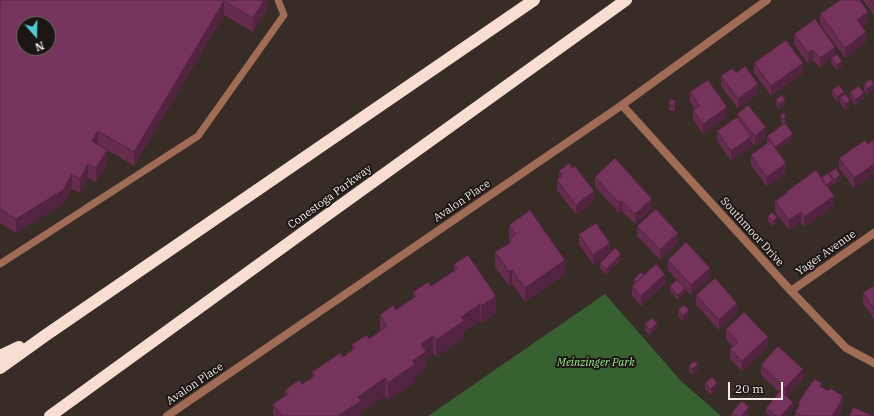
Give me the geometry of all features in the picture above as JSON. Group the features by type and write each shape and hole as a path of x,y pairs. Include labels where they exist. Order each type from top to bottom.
{"highway":[{"path":"0,368 534,0"},
{"name":"Conestoga Parkway","path":"50,416 322,218 626,0"},
{"path":"0,356 46,335"}],"street":[{"name":"Avalon Place","path":"167,416 622,105 767,0"},
{"name":"Southmoor Drive","path":"622,105 791,291 846,348 874,363"},
{"name":"Yager Avenue","path":"791,291 874,233"}],"lane":[{"path":"0,264 198,136 284,15 278,0"}],"green space":[{"name":"Meinzinger Park","path":"605,294 681,381 721,416 428,416"}],"building":[{"path":"0,0 264,0 253,18 224,1 134,152 98,131 92,141 107,150 96,168 88,164 80,179 72,174 63,190 16,219 0,209"},
{"path":"840,0 860,0 868,12 857,20 866,32 845,48 820,14"},
{"path":"815,19 835,47 820,58 813,50 808,53 794,34"},
{"path":"786,40 803,63 771,86 754,63"},
{"path":"837,54 842,61 837,65 831,58"},
{"path":"745,66 758,84 738,99 721,76 732,68 736,73"},
{"path":"871,79 874,84 867,89 864,84"},
{"path":"708,80 727,107 703,124 693,110 700,106 690,92"},
{"path":"839,85 844,92 837,97 832,90"},
{"path":"859,86 864,93 855,100 850,92"},
{"path":"846,94 850,101 845,104 840,97"},
{"path":"782,95 785,100 779,104 776,99"},
{"path":"670,100 675,100 675,106 669,105"},
{"path":"748,105 766,127 755,136 737,114"},
{"path":"781,113 785,114 785,119 781,119"},
{"path":"737,117 751,137 731,151 717,131"},
{"path":"785,123 793,134 775,147 767,136"},
{"path":"874,139 874,164 854,178 839,158 865,140 868,144"},
{"path":"770,141 786,163 767,177 751,155"},
{"path":"615,158 652,199 635,214 622,201 619,203 595,177"},
{"path":"569,163 572,168 575,166 594,191 576,205 557,180 562,176 559,171"},
{"path":"836,168 840,175 834,180 829,173"},
{"path":"816,170 834,196 804,217 801,212 789,220 775,201"},
{"path":"828,173 833,180 826,185 821,178"},
{"path":"656,209 678,233 660,250 637,226"},
{"path":"530,210 565,260 525,288 512,270 509,272 495,252 511,242 509,239 516,234 509,225"},
{"path":"772,212 777,217 773,221 768,216"},
{"path":"596,223 610,243 593,255 579,234"},
{"path":"686,242 710,268 691,285 668,260"},
{"path":"615,248 621,254 606,269 600,263"},
{"path":"468,255 496,296 481,306 480,304 461,317 464,321 436,340 433,336 421,344 426,352 412,361 415,364 388,383 385,378 358,397 361,401 338,416 282,416 273,404 288,394 285,390 299,380 302,384 315,376 312,372 340,353 343,357 355,348 352,344 367,335 369,339 387,326 380,315 393,305 396,310 416,296 413,292 428,282 431,286 457,269 454,264"},
{"path":"656,264 665,274 641,296 632,286"},
{"path":"641,272 644,275 637,282 634,279"},
{"path":"715,278 737,303 719,320 696,295"},
{"path":"677,280 685,288 678,295 670,286"},
{"path":"874,285 874,309 863,293"},
{"path":"684,305 689,310 683,316 678,310"},
{"path":"744,312 768,337 742,361 730,349 738,342 726,329"},
{"path":"652,318 657,323 650,330 645,324"},
{"path":"778,346 803,369 785,388 761,365"},
{"path":"694,361 698,364 692,369 689,366"},
{"path":"712,377 717,383 711,389 705,383"},
{"path":"815,379 822,383 820,386 828,391 830,388 843,396 832,416 802,416 795,412 800,404 798,403"},
{"path":"780,391 793,402 781,416 776,416 766,408"},
{"path":"742,401 749,407 742,416 731,416 733,413 732,412"},
{"path":"853,407 874,416 849,416"}]}
